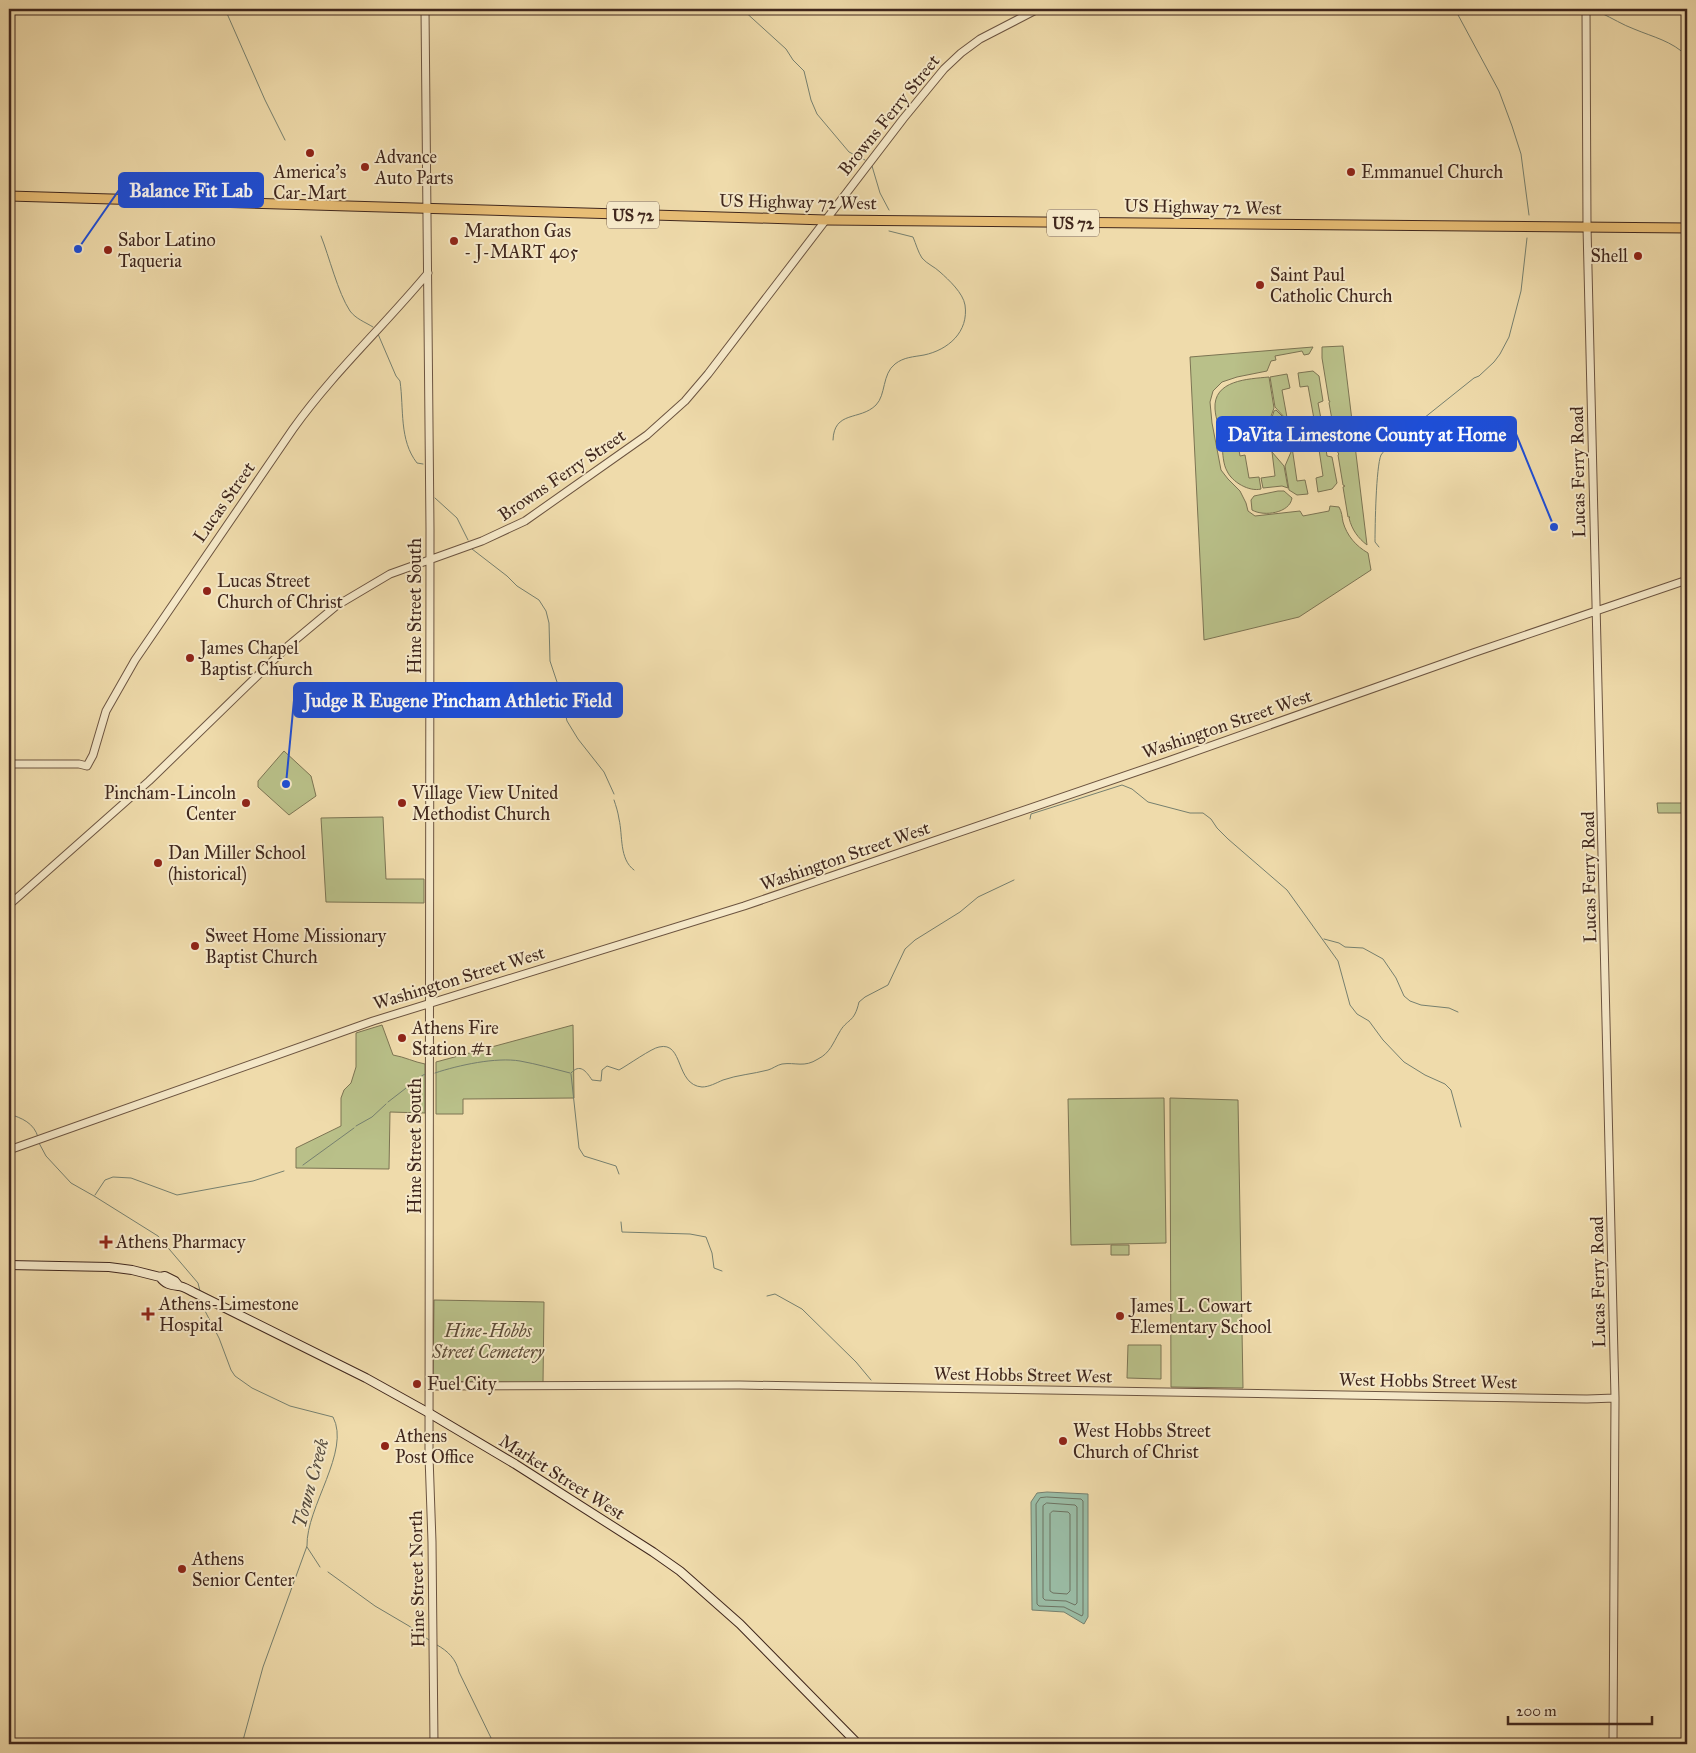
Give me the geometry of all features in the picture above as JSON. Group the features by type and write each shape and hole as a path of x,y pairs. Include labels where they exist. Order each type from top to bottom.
{"highway":[{"name":"US Highway 72 West","path":"9,196 826,220 1588,227"},
{"name":"US 72","path":"1588,227 1687,228"}],"main road":[{"name":"Market Street West","path":"9,1265 109,1267 138,1271 160,1278 164,1282 193,1292 366,1378 430,1413 523,1469 680,1571 740,1624 858,1744"}],"street":[{"name":"Hine Street South","path":"425,9 430,560 430,1413"},
{"name":"Browns Ferry Street","path":"9,906 149,781 317,620 355,594 390,574 482,541 525,521 602,468 663,421 685,401 708,374 944,68 980,39 1038,9"},
{"name":"Lucas Ferry Road","path":"1586,9 1588,227 1616,1398 1613,1744"},
{"name":"Lucas Street","path":"9,764 79,764 87,766 90,762 106,711 135,660 293,429 320,393 428,273"},
{"name":"Washington Street West","path":"9,1150 373,1021 744,906 1687,580"},
{"name":"West Hobbs Street West","path":"430,1386 740,1385 1219,1394 1616,1398"},
{"name":"Hine Street North","path":"430,1413 434,1744"}],"green space":[{"path":"1343,346 1367,545 1356,533 1350,522 1350,517 1348,517 1343,487 1345,486 1343,485 1322,358 1322,347"},
{"path":"1313,347 1309,354 1304,355 1302,351 1275,356 1276,360 1271,361 1267,371 1222,382 1213,391 1210,402 1212,423 1221,470 1240,491 1248,511 1255,516 1300,511 1303,516 1329,511 1330,506 1339,507 1343,522 1350,536 1356,544 1368,553 1371,570 1299,617 1204,640 1190,357"},
{"path":"1313,371 1319,376 1323,401 1318,403 1322,424 1320,426 1317,419 1314,419 1308,386 1300,387 1298,373"},
{"path":"1287,374 1290,388 1282,390 1288,423 1286,424 1285,418 1275,407 1270,377"},
{"path":"1269,377 1274,408 1267,427 1226,433 1219,425 1215,413 1216,399 1220,392 1233,383 1242,380"},
{"path":"1276,410 1284,418 1285,424 1269,427 1274,411"},
{"path":"1321,434 1324,435 1327,456 1332,457 1337,483 1332,489 1318,492 1316,478 1323,476 1318,443 1321,442"},
{"path":"1232,437 1235,440 1232,440 1234,451 1239,450 1240,456 1245,455 1249,478 1259,477 1261,489 1246,488 1229,475 1224,462 1222,446 1227,439"},
{"path":"1290,447 1292,447 1297,481 1305,480 1308,494 1297,495 1289,490 1285,466 1291,452"},
{"path":"1272,452 1284,466 1288,488 1282,486 1263,488 1261,478 1275,476"},
{"path":"1284,491 1292,498 1287,507 1269,513 1252,510 1251,500 1254,496"},
{"path":"284,751 311,776 316,796 289,815 258,787 258,781"},
{"path":"1657,803 1687,803 1687,813 1658,813"},
{"path":"383,817 386,879 424,879 424,903 326,902 321,818"},
{"path":"382,1025 393,1055 425,1064 425,1113 390,1112 389,1169 296,1168 296,1148 341,1126 341,1098 344,1090 351,1083 356,1067 356,1033"},
{"path":"573,1025 574,1098 463,1099 463,1114 436,1114 436,1062"},
{"path":"1164,1098 1166,1243 1071,1245 1068,1099"},
{"path":"1170,1098 1238,1100 1243,1388 1171,1387"},
{"path":"1111,1245 1129,1245 1129,1255 1111,1255"},
{"name":"Hine-Hobbs Street Cemetery","path":"434,1300 544,1302 543,1383 433,1381"},
{"path":"1128,1345 1161,1345 1161,1379 1127,1378"}],"water":[{"path":"1037,1493 1088,1494 1088,1617 1084,1624 1064,1612 1032,1610 1031,1502"}],"waterway":[{"path":"225,9 265,100 285,140"},
{"path":"742,9 786,49 793,60 804,71 811,100 817,114 849,152 865,160"},
{"path":"1442,9 1457,13 1499,91 1521,154 1529,215"},
{"path":"1597,9 1626,26 1669,43 1687,56"},
{"path":"872,166 880,193 889,210"},
{"path":"833,440 834,431 838,424 849,417 870,410 876,405 881,396 888,373 895,364 905,359 933,353 941,349 955,338 964,324 964,300 955,287 938,270 922,258 913,237 889,231"},
{"path":"321,236 338,285 350,311 373,327"},
{"path":"1379,547 1375,542 1375,523 1381,455 1389,446 1479,376 1500,354 1509,337 1521,291 1527,238"},
{"path":"378,334 396,376 400,381 403,424 407,444 417,463 423,464"},
{"path":"435,498 457,518 468,540"},
{"path":"472,549 517,586 539,600 546,611 549,623 550,661 561,694 567,721 578,739 604,772 614,794"},
{"path":"1030,819 1031,814 1122,785 1132,789 1148,802 1190,813 1203,813 1211,819 1228,839 1287,890 1338,961 1350,1005 1357,1014 1369,1021 1383,1040 1404,1062 1425,1075 1445,1084 1451,1090 1461,1127"},
{"path":"614,800 619,816 622,847 626,860 634,870"},
{"path":"571,1073 580,1068 592,1080 601,1081 602,1070 607,1066 619,1070 659,1047 667,1047 672,1050 687,1079 693,1084 702,1087 710,1086 728,1078 768,1070 782,1064 813,1062 828,1051 842,1028 853,1018 859,1002 888,985 905,949 915,940 960,912 978,897 1014,880"},
{"path":"1324,939 1339,943 1345,947 1363,948 1383,959 1396,978 1404,996 1410,1001 1421,1005 1449,1008 1458,1012"},
{"path":"435,1073 455,1067 500,1060 520,1061 570,1073"},
{"path":"388,1102 423,1075 427,1074"},
{"path":"571,1074 579,1148 584,1156 616,1166 619,1174"},
{"path":"356,1126 372,1117 386,1104"},
{"name":"Town Creek","path":"9,1114 27,1122 34,1128 38,1137"},
{"path":"303,1165 354,1128"},
{"name":"Town Creek","path":"39,1143 46,1156 71,1183 158,1236 198,1283 200,1291"},
{"path":"95,1195 105,1180 113,1177 131,1178 177,1195 253,1181 284,1171"},
{"path":"621,1222 622,1232 690,1234 706,1237 712,1253 714,1268 722,1271"},
{"path":"767,1296 775,1294 802,1309 856,1362 871,1380"},
{"name":"Town Creek","path":"202,1300 204,1309 235,1376 252,1388 290,1406 333,1417 337,1431 332,1462 313,1514 307,1546 263,1667 242,1744"},
{"path":"307,1547 320,1567"},
{"path":"328,1572 375,1606 429,1640"},
{"path":"437,1645 454,1659 494,1744"}],"place":[{"name":"America's Car-Mart","path":"310,153"},
{"name":"Advance Auto Parts","path":"365,167"},
{"name":"Emmanuel Church","path":"1351,172"},
{"name":"Marathon Gas - J-MART 405","path":"454,241"},
{"name":"Balance Fit Lab","path":"78,249"},
{"name":"Sabor Latino Taqueria","path":"108,250"},
{"name":"Shell","path":"1638,256"},
{"name":"Saint Paul Catholic Church","path":"1260,285"},
{"name":"DaVita Limestone County at Home","path":"1554,527"},
{"name":"Lucas Street Church of Christ","path":"207,591"},
{"name":"James Chapel Baptist Church","path":"190,658"},
{"name":"Judge R Eugene Pincham Athletic Field","path":"286,784"},
{"name":"Pincham-Lincoln Center","path":"246,803"},
{"name":"Village View United Methodist Church","path":"402,803"},
{"name":"Dan Miller School (historical)","path":"158,863"},
{"name":"Sweet Home Missionary Baptist Church","path":"195,946"},
{"name":"Athens Fire Station #1","path":"402,1038"},
{"name":"Athens Pharmacy","path":"106,1242"},
{"name":"Athens-Limestone Hospital","path":"148,1314"},
{"name":"James L. Cowart Elementary School","path":"1120,1316"},
{"name":"Fuel City","path":"417,1384"},
{"name":"West Hobbs Street Church of Christ","path":"1063,1441"},
{"name":"Athens Post Office","path":"385,1446"},
{"name":"Athens Senior Center","path":"182,1569"}]}
